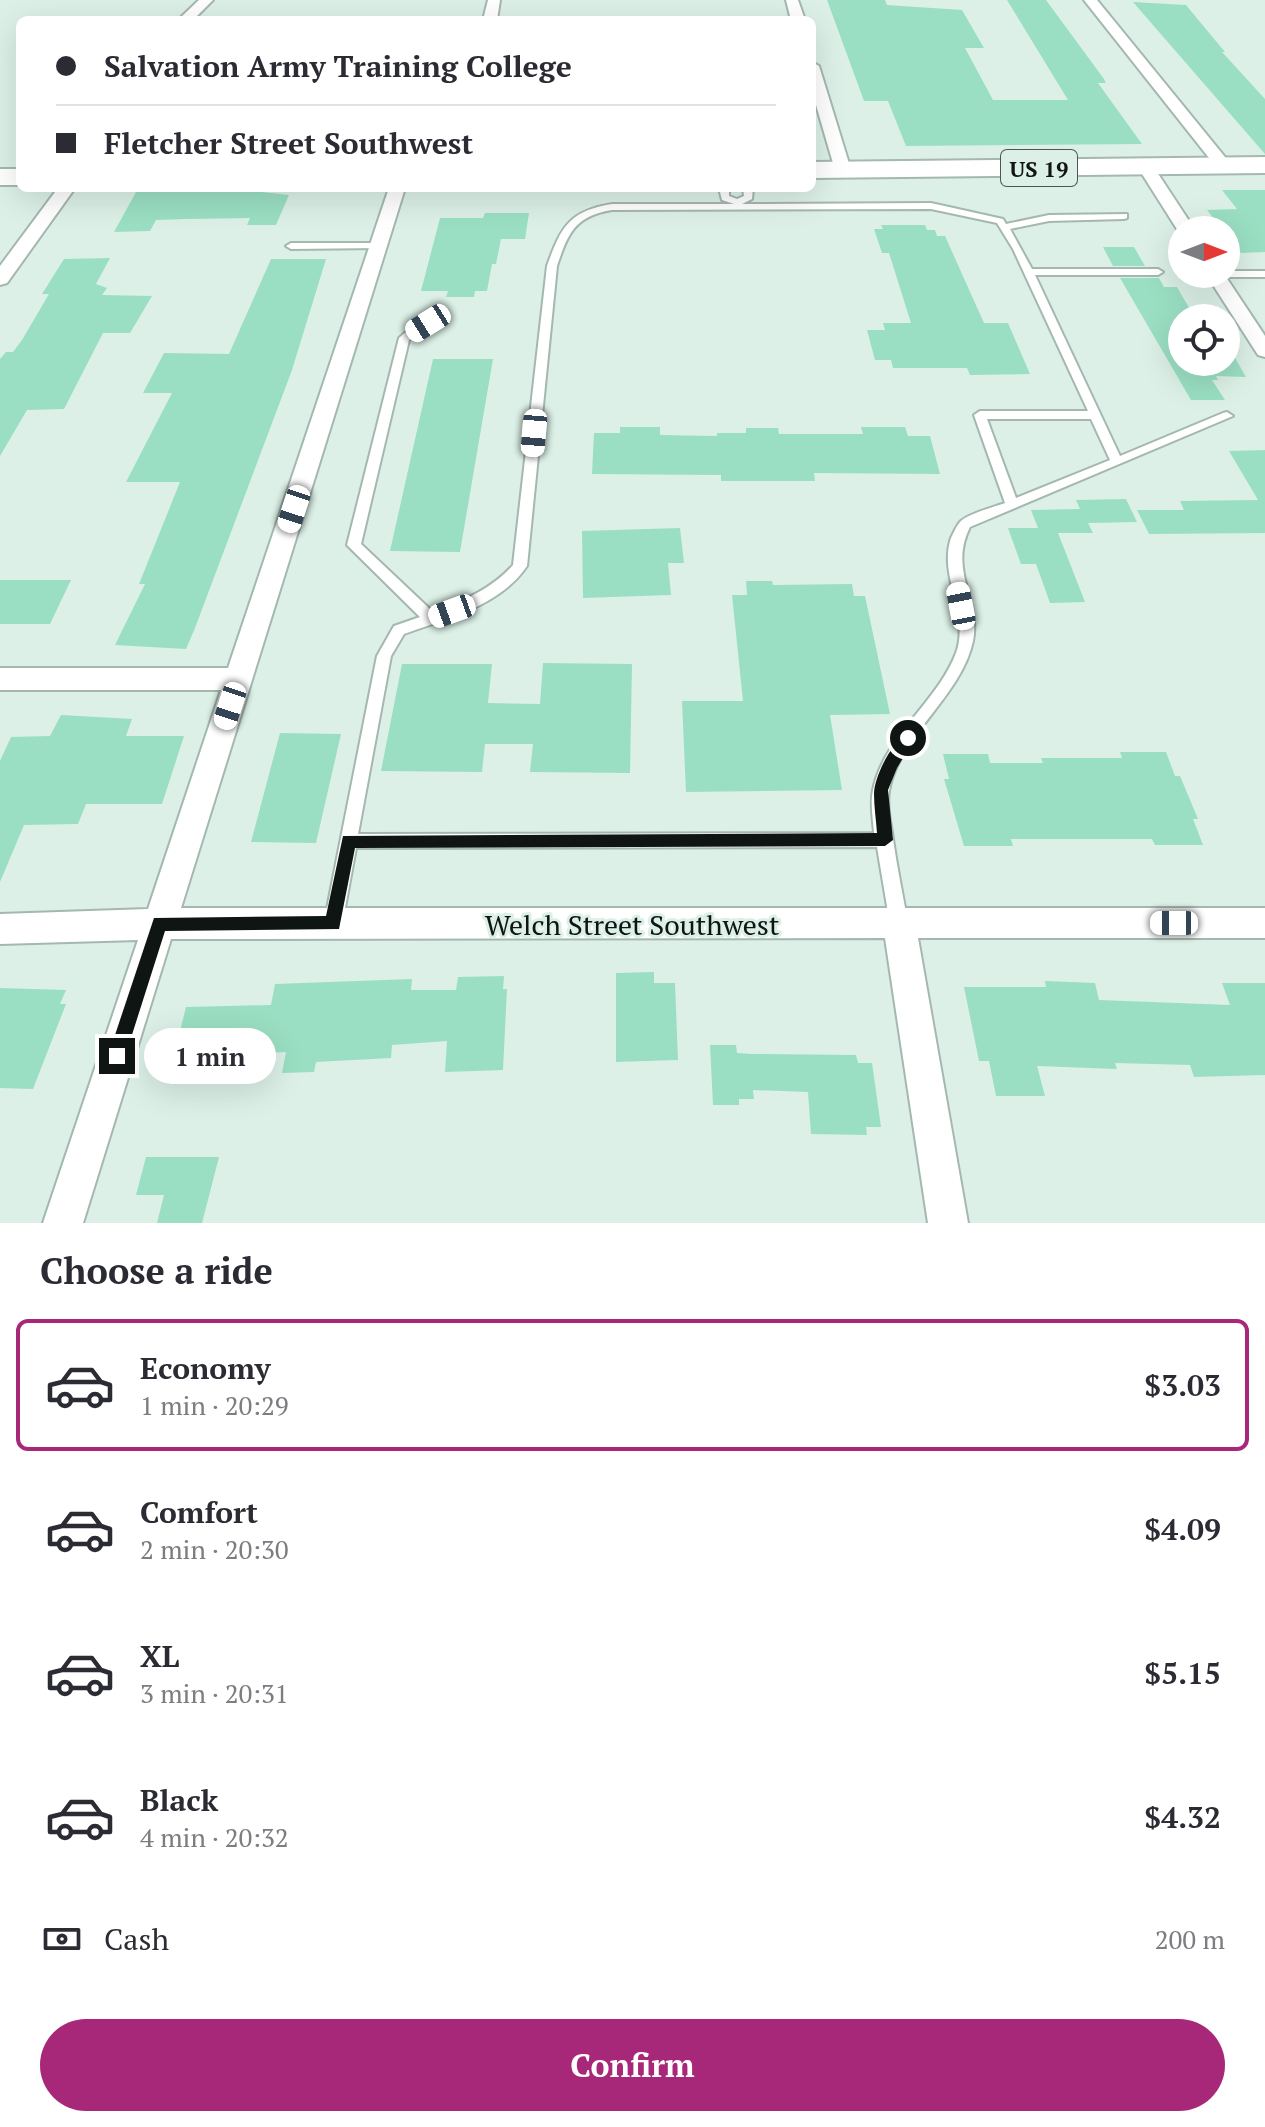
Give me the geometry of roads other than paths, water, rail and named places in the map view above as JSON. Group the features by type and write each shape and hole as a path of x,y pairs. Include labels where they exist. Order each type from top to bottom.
{"main road":[{"name":"US 19","path":"816,170 1265,165"}],"street":[{"path":"189,16 207,0"},
{"path":"1090,0 1223,165"},
{"path":"816,79 843,170"},
{"path":"1145,166 1177,216"},
{"path":"0,279 64,192"},
{"path":"63,1223 396,192"},
{"path":"1240,310 1265,310"},
{"path":"1240,312 1265,351"},
{"path":"0,679 239,679"},
{"name":"Welch Street Southwest","path":"0,929 159,924 1265,923"},
{"path":"899,924 948,1223"}],"lane":[{"path":"724,192 725,198 738,204"},
{"path":"738,204 749,197 748,192"},
{"path":"333,924 384,656 399,630 473,603 509,579 520,566 552,266 566,226 602,208 738,204 931,206 1000,221 1029,272 1116,460"},
{"path":"1004,227 1049,218 1124,216"},
{"path":"291,246 378,246"},
{"path":"1029,272 1158,272"},
{"path":"1240,274 1265,274"},
{"path":"430,618 354,545 404,338 428,323 442,323"},
{"path":"1012,504 980,415 1096,415"},
{"path":"899,924 885,840 881,790 891,765 960,658 967,637 955,576 957,536 965,524 1227,416"},
{"path":"348,841 885,840"}]}
